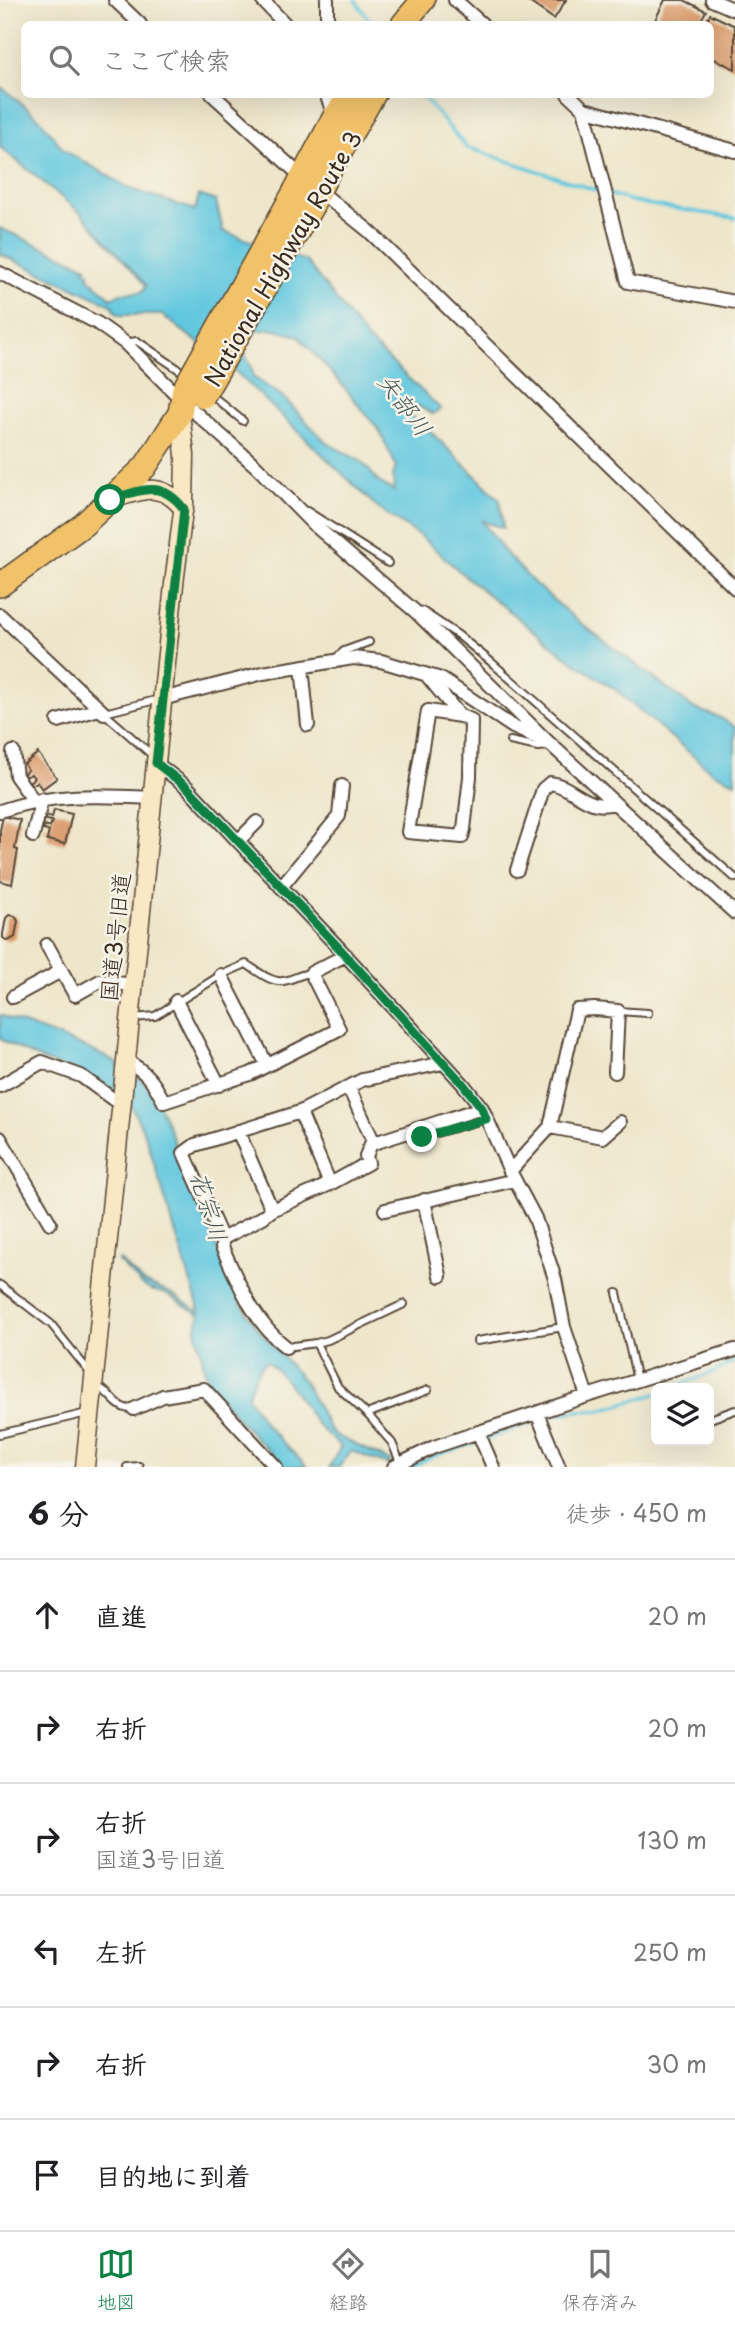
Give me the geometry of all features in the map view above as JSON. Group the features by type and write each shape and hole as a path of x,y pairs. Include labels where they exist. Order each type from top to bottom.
{"highway":[{"path":"406,21 425,0"},
{"path":"414,21 425,0"},
{"name":"National Highway Route 3","path":"308,191 334,118 348,98"},
{"name":"National Highway Route 3","path":"0,586 83,525 145,467 188,401 308,191 353,132 372,98"}],"street":[{"path":"116,0 137,21"},
{"path":"262,0 282,21"},
{"path":"327,0 327,21"},
{"path":"455,0 479,21"},
{"path":"712,0 735,10"},
{"path":"216,98 308,191 369,231 735,588"},
{"path":"327,98 334,118 353,132"},
{"path":"573,98 584,108 735,151"},
{"path":"584,108 628,282 735,302"},
{"path":"0,273 97,323 125,343 312,523 417,613 612,803 735,913"},
{"name":"国道3号旧道","path":"85,1467 162,699 184,509 188,401"},
{"path":"110,500 156,489 174,497 184,509"},
{"path":"0,615 102,711"},
{"path":"162,699 263,673 353,659 381,661 440,679 513,727 550,744"},
{"path":"302,667 308,725"},
{"path":"428,677 460,716 471,720 470,777 463,837 408,832 428,711 460,716"},
{"path":"58,721 102,711"},
{"path":"13,752 16,776 38,800"},
{"path":"157,761 187,787 346,956 463,1084 484,1114 535,1218 555,1279 564,1327 587,1396"},
{"path":"517,870 543,789 550,783 559,783 597,805 612,803"},
{"path":"281,887 339,816 342,786"},
{"path":"0,811 38,800 96,795 153,798"},
{"path":"33,836 38,800"},
{"path":"325,811 340,809"},
{"path":"237,841 257,822"},
{"path":"47,945 75,995 100,981 133,985"},
{"path":"125,1062 138,1066 155,1084 164,1102 219,1085 267,1065 339,1029 311,974 346,956"},
{"path":"13,997 61,971"},
{"path":"221,975 267,1065"},
{"path":"176,1001 219,1085"},
{"path":"385,1210 513,1176 551,1127 578,1004 618,1011 615,1072"},
{"path":"0,1086 42,1062 80,1076 121,1103"},
{"path":"286,1347 273,1337 256,1316 222,1247 222,1239 184,1153 195,1145 300,1112 371,1078 443,1063"},
{"path":"349,1088 374,1143"},
{"path":"300,1112 330,1184"},
{"path":"222,1239 272,1210 330,1184 368,1163 366,1156 371,1144 484,1114"},
{"path":"551,1127 603,1137 620,1122"},
{"path":"238,1132 272,1210"},
{"path":"0,1138 50,1223"},
{"path":"424,1200 440,1276"},
{"path":"397,1464 434,1447 478,1432 735,1350"},
{"path":"134,1409 163,1396 204,1389 276,1467"},
{"path":"537,1413 559,1467"},
{"path":"478,1432 494,1467"}],"lane":[{"path":"125,343 136,341 178,367 243,421"},
{"path":"289,499 388,563"},
{"path":"417,613 421,610 490,661 735,878"},
{"path":"331,662 344,651 369,642"},
{"path":"102,711 162,699"},
{"path":"102,711 157,761"},
{"path":"510,741 538,747 550,744"},
{"path":"130,1018 155,1016 221,975 246,964 275,981 285,981 299,974 311,974"},
{"path":"618,1011 648,1013"},
{"path":"422,1137 484,1114"},
{"path":"0,1285 51,1325 94,1382 122,1408 134,1409"},
{"path":"617,1293 637,1381"},
{"path":"286,1347 316,1343 338,1335 404,1304"},
{"path":"477,1340 564,1327"},
{"path":"316,1343 338,1387 367,1414 392,1443 397,1464"},
{"path":"367,1414 428,1390"},
{"path":"714,1418 735,1410"},
{"path":"0,1434 91,1412"},
{"path":"127,1467 139,1466"}],"water":[{"name":"矢部川","path":"0,86 39,118 64,150 131,189 195,210 199,195 216,201 223,231 306,261 367,339 441,409 433,414 414,404 404,411 428,429 500,500 503,528 482,521 505,552 535,584 578,621 695,709 719,717 735,727 735,782 712,772 616,690 568,658 465,576 420,536 379,509 234,370 162,315 119,315 113,309 114,306 0,254 0,228 87,267 84,269 90,274 88,277 111,298 121,293 142,292 146,285 81,213 0,147","holes":["271,329 298,336 379,430 396,466 393,476 394,491 379,482 362,462 327,443 282,396 253,377 252,368 240,346 252,332"]},
{"path":"0,1015 108,1058 146,1085 164,1116 179,1160 242,1305 258,1329 304,1381 330,1430 337,1436 390,1461 388,1465 351,1451 339,1467 329,1467 341,1447 319,1426 288,1383 266,1361 255,1378 248,1397 265,1424 307,1467 285,1467 246,1428 207,1381 196,1329 200,1315 166,1294 141,1284 118,1261 143,1282 168,1292 200,1312 146,1137 130,1103 112,1089 83,1074 37,1058 0,1039"}],"building":[{"path":"566,0 554,19 529,2"},
{"path":"665,0 684,0 706,11 701,21 654,21"},
{"path":"710,14 735,26 735,69 714,59 714,21 706,21"},
{"path":"38,753 57,778 42,789 37,782 32,785 29,782 34,778 31,774 26,777 23,774 28,770 24,764"},
{"path":"54,810 72,814 65,844 47,840 49,831 43,830 44,826 50,827 52,821 45,820 46,816 52,818"},
{"path":"3,816 20,820 12,884 0,881 0,830"},
{"path":"9,915 15,916 18,921 15,937 8,941 3,938 3,934"}],"waterway":[{"path":"355,0 370,21"},
{"path":"424,98 466,147 601,192"},
{"path":"608,194 639,203 735,218"},
{"path":"684,1383 735,1361"},
{"path":"486,1439 549,1416 600,1410 651,1395"},
{"path":"412,1467 434,1456 479,1442"}],"route":[{"path":"110,500 156,489 174,497 184,509 156,763 187,787 339,948 482,1108 486,1119 422,1137"}],"water label":[{"name":"花宗川","path":"210,1206"}]}
